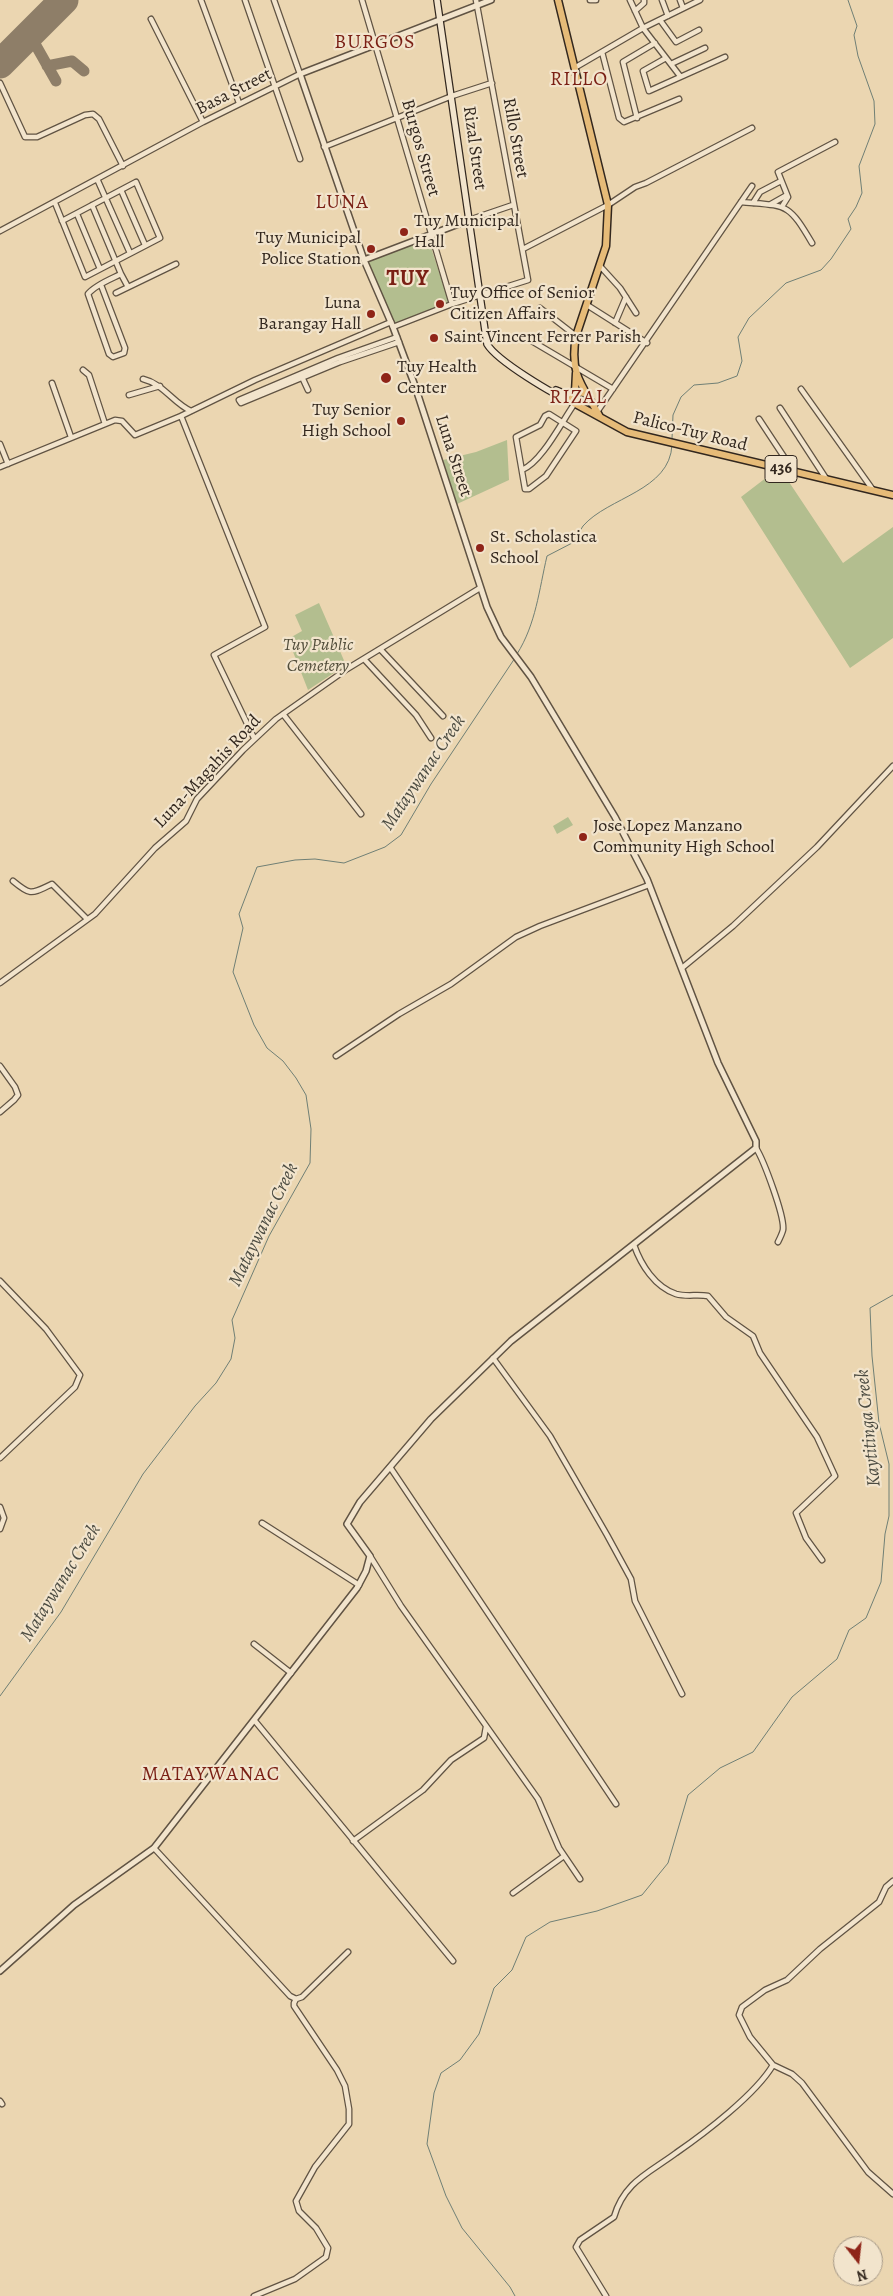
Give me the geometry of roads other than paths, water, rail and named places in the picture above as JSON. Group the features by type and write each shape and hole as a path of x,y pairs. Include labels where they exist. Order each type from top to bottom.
{"main road":[{"name":"Rizal Street","path":"437,0 487,344 490,350 575,403"},
{"path":"558,0 576,66 608,205 606,246 576,336 574,365 576,373 575,403 584,402 584,394"},
{"name":"Rizal Street","path":"523,372 530,374 561,393 574,393"},
{"name":"Palico-Tuy Road","path":"576,373 584,394 598,415"},
{"name":"436","path":"574,393 584,394"},
{"name":"Palico-Tuy Road","path":"575,403 626,432 893,496"}],"street":[{"path":"201,0 239,103"},
{"path":"244,0 300,159"},
{"path":"274,0 300,74"},
{"name":"Burgos Street","path":"362,0 452,304"},
{"name":"Basa Street","path":"0,231 239,103 300,74 376,43 440,20 477,3 491,0"},
{"path":"590,0 596,0"},
{"path":"630,0 643,28 680,76"},
{"path":"636,11 644,3 644,0"},
{"path":"662,0 668,16"},
{"path":"680,0 683,8"},
{"path":"576,66 643,28 698,0"},
{"name":"Rillo Street","path":"477,3 528,280 479,295"},
{"path":"151,19 203,122"},
{"path":"660,20 676,42 699,30"},
{"path":"637,118 623,62 655,44"},
{"path":"671,64 705,48"},
{"path":"602,52 619,118 624,122 679,99"},
{"path":"666,58 643,71 649,91 724,57"},
{"name":"Luna Street","path":"300,74 364,260 416,386 480,588 495,626 525,668 615,817 649,885 718,1063 756,1141 756,1148"},
{"path":"0,83 25,137 37,137 85,115 93,114 99,119 123,166"},
{"path":"324,147 452,96 492,83"},
{"path":"522,250 608,205 635,187 752,128"},
{"path":"783,205 787,195 778,172 835,142"},
{"path":"98,180 130,253"},
{"path":"753,203 760,192 781,181"},
{"path":"55,203 62,221 85,277 160,238 136,182 62,221"},
{"path":"598,415 613,389 752,186"},
{"path":"122,190 145,245"},
{"path":"770,204 787,195"},
{"path":"741,202 783,205 796,218 812,243"},
{"path":"92,205 115,261 128,286"},
{"path":"364,260 430,234 513,205"},
{"path":"77,214 100,269"},
{"path":"116,292 176,264"},
{"path":"600,266 636,312"},
{"path":"101,285 125,348 124,353 113,357 109,354 88,294 101,285 121,274"},
{"path":"0,467 119,419 135,436 255,380 392,324 479,295"},
{"path":"615,323 626,297"},
{"path":"586,306 646,343"},
{"path":"540,308 576,336"},
{"path":"302,376 241,403 239,400 302,376 398,340"},
{"path":"530,340 613,389"},
{"path":"82,370 89,375 105,424"},
{"path":"302,376 308,390"},
{"path":"143,378 160,386 182,407 192,411"},
{"path":"52,383 71,437"},
{"path":"129,395 160,386"},
{"path":"801,389 873,491"},
{"path":"522,470 529,467 540,454 575,403"},
{"path":"780,408 828,480"},
{"path":"549,414 576,431 546,476 528,489 525,489 522,470 516,437 540,425 545,416 549,414"},
{"path":"181,416 265,627 214,654 254,738"},
{"path":"760,419 794,473"},
{"path":"0,444 8,464"},
{"name":"Luna-Magahis Road","path":"0,983 95,914 155,848 186,821 197,799 254,738 283,714 347,669 480,588"},
{"path":"381,650 443,716"},
{"path":"364,659 416,715 431,738"},
{"path":"283,714 361,814"},
{"path":"682,968 733,926 817,847 893,766"},
{"path":"13,881 27,894 52,884 87,919"},
{"path":"336,1056 399,1014 450,984 516,937 540,926 649,885"},
{"path":"0,1066 15,1087 18,1095 0,1112"},
{"path":"580,1878 564,1856 538,1800 401,1606 370,1556 346,1524 360,1502 430,1419 511,1341 756,1148 762,1158 782,1219 783,1230 778,1242"},
{"path":"634,1245 638,1257 658,1284 677,1295 708,1296 726,1317 753,1336 760,1353 817,1437 835,1476 796,1513 806,1538 822,1560"},
{"path":"0,1281 46,1329 80,1375 75,1386 0,1458"},
{"path":"493,1358 550,1436 607,1534 631,1579 635,1601 682,1694"},
{"path":"390,1467 616,1804"},
{"path":"0,1507 4,1518 0,1529"},
{"path":"262,1523 359,1585"},
{"path":"0,1971 74,1905 154,1848 255,1721 359,1585 366,1571 370,1556"},
{"path":"254,1644 291,1674"},
{"path":"255,1721 453,1961"},
{"path":"354,1841 434,1780 451,1760 484,1738 486,1727"},
{"path":"154,1848 283,1992 296,1999"},
{"path":"513,1893 564,1856"},
{"path":"893,1881 886,1887 878,1902 820,1949 787,1980 765,1990 742,2007 739,2015 742,2023 773,2065 792,2074 802,2083 868,2172 893,2194"},
{"path":"254,2296 294,2280 326,2257 328,2248 316,2228 299,2211 296,2201 315,2167 349,2124 349,2109 345,2086 327,2053 294,2006 294,2003 296,1999 327,1975 348,1952"},
{"path":"606,2296 578,2254 576,2247 580,2240 614,2217 618,2200 642,2175 689,2144 740,2102 773,2065"}],"waterway":[{"name":"Mataywanac Creek","path":"672,439 673,415 681,397 694,385 718,383 737,376 742,361 738,337 749,318 786,283 821,270 831,259 851,229 848,219 862,193 859,166 875,124 874,101 858,56 854,35 857,26 848,0"},
{"name":"Mataywanac Creek","path":"517,654 533,619 547,556 576,541 583,526 594,516 650,483 661,473 669,460 672,445"},
{"name":"Mataywanac Creek","path":"0,1696 61,1612 143,1474 195,1406 216,1383 231,1359 235,1338 232,1320 269,1236 310,1163 311,1129 306,1095 283,1061 267,1048 254,1025 233,972 243,928 239,914 257,867 295,860 315,859 344,863 385,847 401,835 431,784 515,658"},
{"name":"Kaytitinga Creek","path":"515,2296 510,2287 462,2228 446,2196 427,2144 434,2093 441,2073 460,2060 479,2034 494,1988 512,1970 526,1937 550,1922 597,1911 642,1895 668,1863 688,1795 720,1768 753,1752 792,1697 837,1659 849,1630 866,1618 881,1582 885,1534 889,1516 889,1464 879,1423 872,1356 870,1308 893,1295"}],"place":[{"name":"Tuy Municipal Hall","path":"404,232"},
{"name":"Tuy Municipal Police Station","path":"371,249"},
{"name":"Tuy Office of Senior Citizen Affairs","path":"440,304"},
{"name":"Luna Barangay Hall","path":"371,314"},
{"name":"Saint Vincent Ferrer Parish","path":"434,338"},
{"name":"Tuy Health Center","path":"386,378"},
{"name":"Tuy Senior High School","path":"401,421"},
{"name":"St. Scholastica School","path":"480,548"},
{"name":"Jose Lopez Manzano Community High School","path":"583,837"}],"district":[{"name":"BURGOS","path":"375,43"},
{"name":"RILLO","path":"579,80"},
{"name":"LUNA","path":"342,203"},
{"name":"TUY","path":"408,280"},
{"name":"RIZAL","path":"578,398"},
{"name":"MATAYWANAC","path":"211,1775"}],"park label":[{"name":"Tuy Public Cemetery","path":"318,656"}]}
